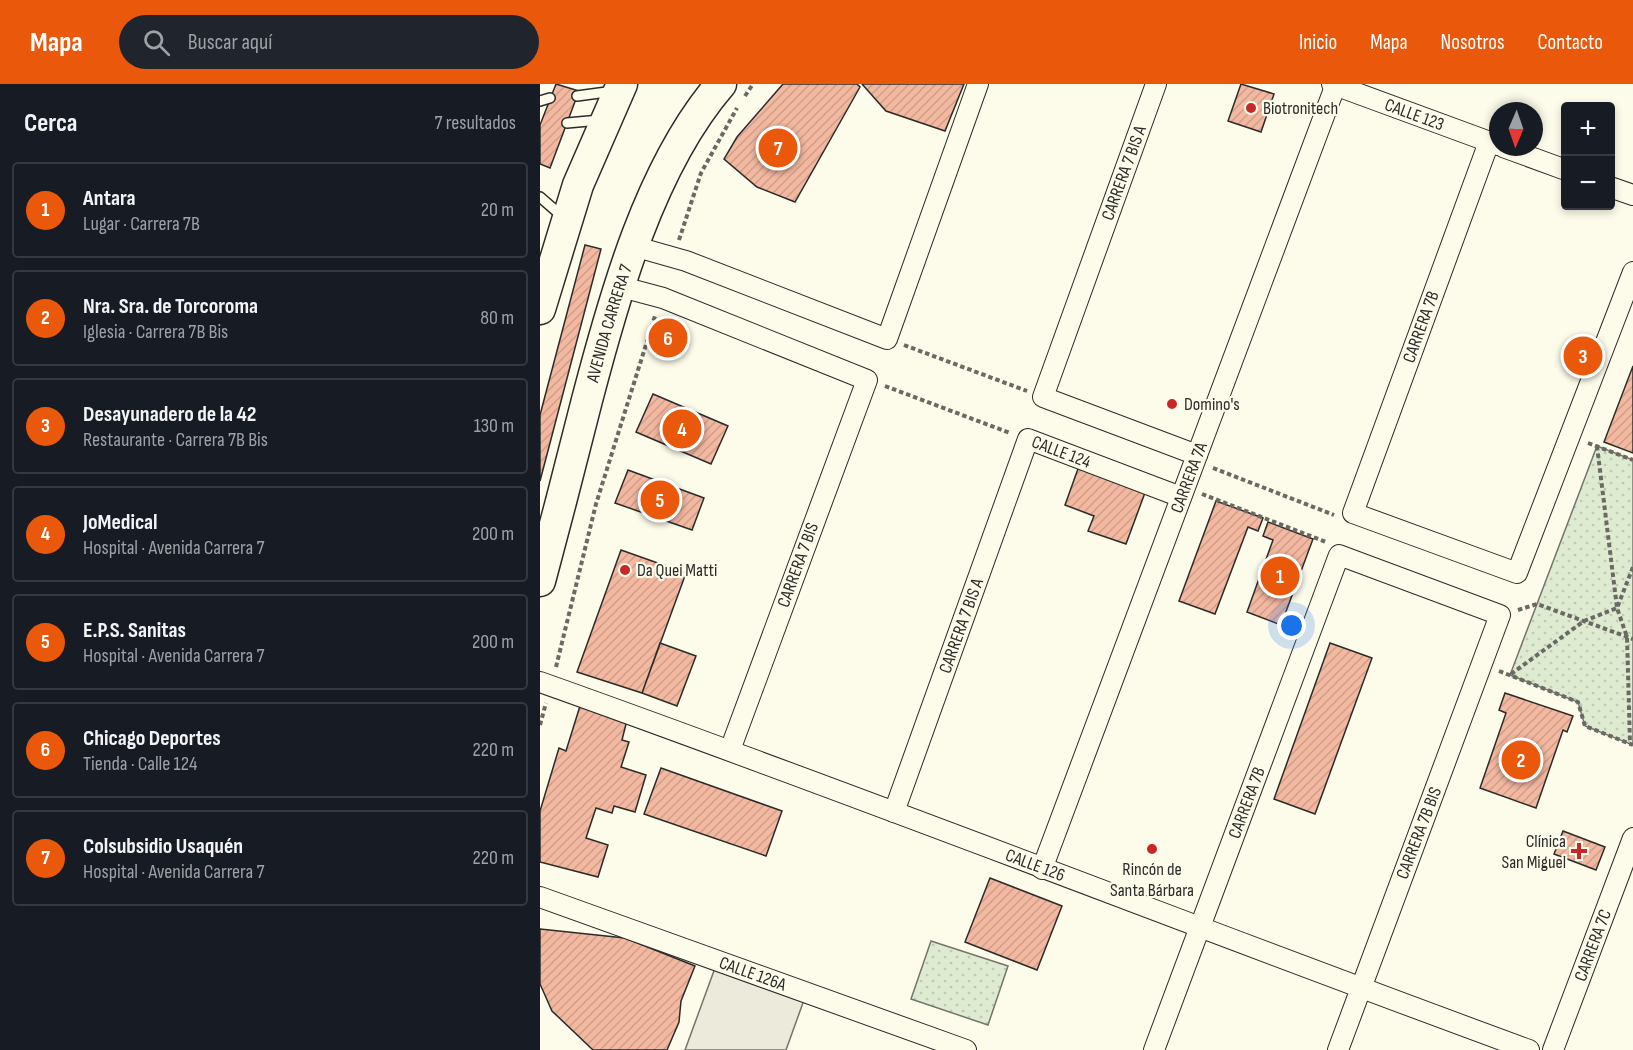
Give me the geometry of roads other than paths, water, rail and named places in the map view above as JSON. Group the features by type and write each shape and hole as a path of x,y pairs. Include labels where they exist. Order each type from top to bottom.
{"main road":[{"path":"540,309 566,219 620,87"},
{"name":"AVENIDA CARRERA 7","path":"540,581 618,286 633,246 660,183 688,131 735,96"}],"street":[{"path":"633,246 674,258 887,339 978,84"},
{"name":"CARRERA 7 BIS A","path":"1156,84 1043,397 1197,455"},
{"name":"CALLE 123","path":"1335,84 1489,142"},
{"name":"CARRERA 7A","path":"1042,869 1335,84"},
{"name":"CARRERA 7B","path":"1493,156 1353,513 1517,573 1633,272"},
{"name":"CALLE 123","path":"1527,156 1561,168"},
{"path":"1615,188 1633,195"},
{"name":"CARRERA 7 BIS","path":"618,286 661,298 867,380 730,750"},
{"name":"CARRERA 7 BIS A","path":"894,812 1028,440"},
{"name":"CALLE 124","path":"1028,440 1181,496"},
{"name":"CARRERA 7B","path":"1154,1050 1339,555"},
{"name":"CARRERA 7B BIS","path":"1338,1050 1500,615 1339,555"},
{"name":"CALLE 126","path":"545,684 730,750 1201,929 1529,1050"},
{"name":"CARRERA 7C","path":"1553,1050 1629,859 1633,838"},
{"name":"CALLE 126A","path":"540,897 943,1047 966,1050"}],"lane":[{"path":"577,96 620,87"},
{"path":"540,101 550,98"},
{"path":"567,123 606,119"},
{"path":"540,197 566,219"}],"place":[{"name":"Biotronitech","path":"1251,108"},
{"name":"Colsubsidio Usaquén","path":"778,148"},
{"name":"Chicago Deportes","path":"668,338"},
{"name":"Desayunadero de la 42","path":"1583,356"},
{"name":"Domino's","path":"1172,404"},
{"name":"JoMedical","path":"682,429"},
{"name":"E.P.S. Sanitas","path":"660,500"},
{"name":"Da Quei Matti","path":"625,570"},
{"name":"Antara","path":"1280,576"},
{"name":"Nra. Sra. de Torcoroma","path":"1521,760"},
{"name":"Rincón de Santa Bárbara","path":"1152,849"},
{"name":"Clínica San Miguel","path":"1579,851"}]}
